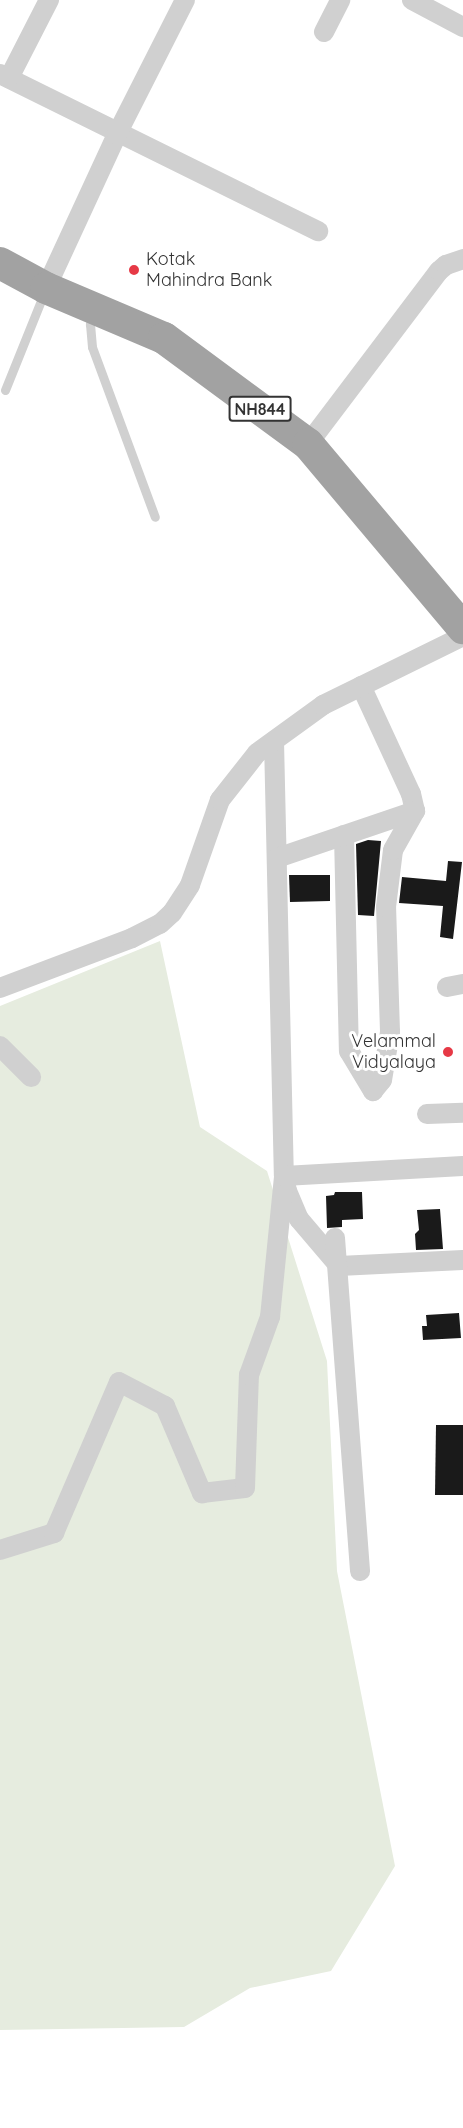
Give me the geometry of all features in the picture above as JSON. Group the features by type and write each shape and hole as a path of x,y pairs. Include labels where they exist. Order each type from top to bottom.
{"highway":[{"name":"NH844","path":"0,263 46,288 164,338 308,444 463,628"}],"street":[{"path":"49,0 4,76 117,134 318,231"},
{"path":"46,288 117,134 184,0"},
{"path":"324,32 340,0"},
{"path":"412,0 463,27"},
{"path":"308,444 439,271 446,265 463,259"},
{"path":"0,988 132,938 160,924 172,913 190,885 220,800 257,753 323,705 463,636"},
{"path":"344,835 350,1051 373,1091 382,1080 390,1032 386,907 393,850 415,811 411,794 361,686"},
{"path":"0,1550 54,1533 119,1382 165,1406 202,1493 245,1488 249,1375 270,1317 284,1176 274,741"},
{"path":"277,858 415,811"},
{"path":"0,1046 31,1077"},
{"path":"427,1114 463,1113"},
{"path":"284,1176 463,1166"},
{"path":"284,1176 299,1218 339,1266"},
{"path":"335,1238 339,1266 360,1571"},
{"path":"339,1266 463,1260"}],"lane":[{"path":"5,390 46,288"},
{"path":"99,310 90,324 92,347 155,517"}],"shaded area":[{"path":"160,941 200,1127 267,1171 327,1361 337,1571 395,1866 331,1971 250,1988 184,2027 0,2030 0,1006"}],"building":[{"path":"368,840 381,841 374,916 358,915 356,844"},
{"path":"448,861 462,862 453,939 440,937 443,906 399,903 402,877 446,881"},
{"path":"289,875 330,875 330,901 290,902"},
{"path":"335,1192 362,1192 363,1219 342,1220 342,1227 327,1228 326,1196 334,1195"},
{"path":"440,1209 443,1249 416,1250 415,1234 419,1230 417,1210"},
{"path":"459,1313 461,1338 423,1340 422,1326 427,1326 426,1315"},
{"path":"436,1425 463,1425 463,1495 435,1495"}],"place":[{"name":"Kotak Mahindra Bank","path":"134,270"},
{"name":"Velammal Vidyalaya","path":"448,1052"}]}
